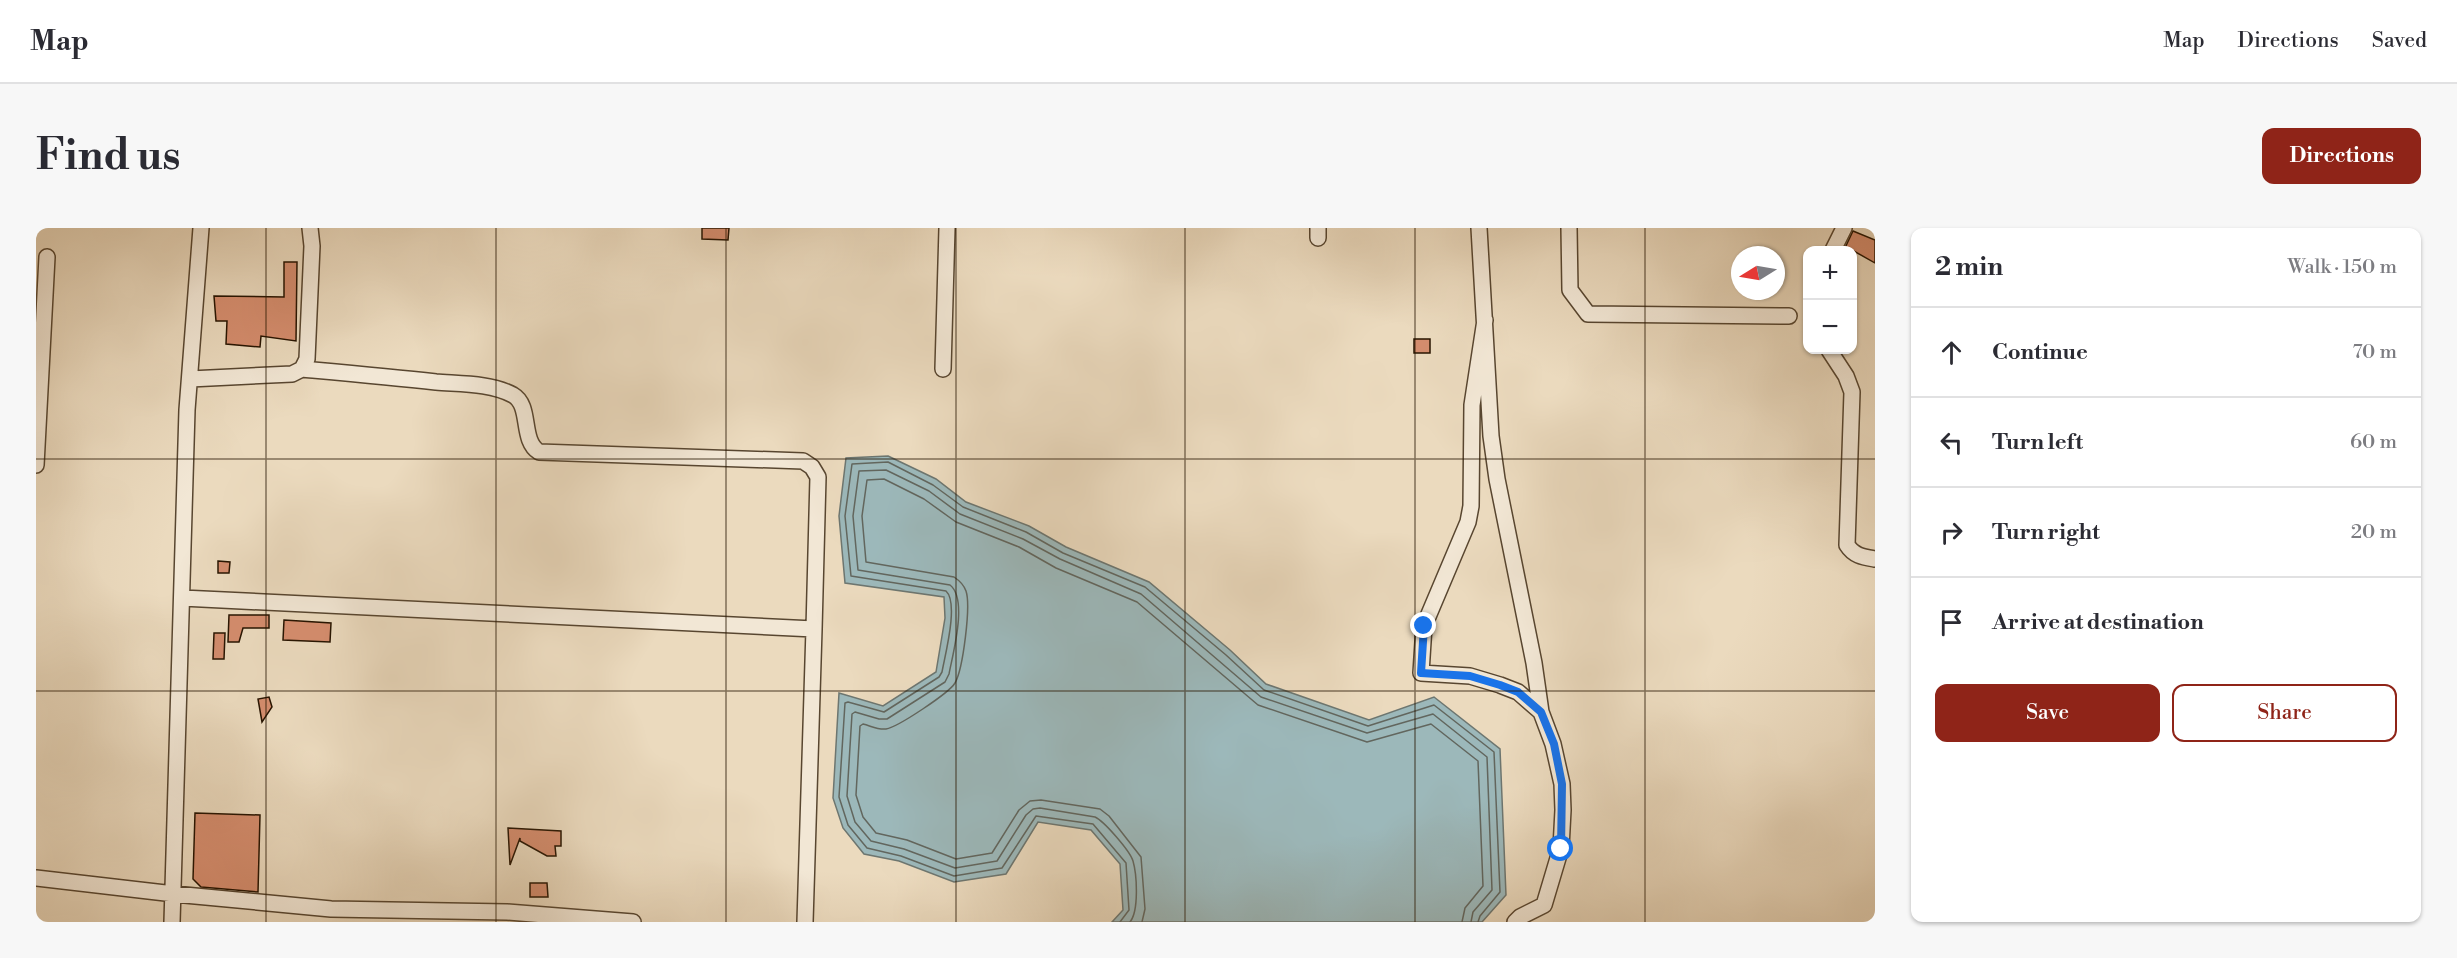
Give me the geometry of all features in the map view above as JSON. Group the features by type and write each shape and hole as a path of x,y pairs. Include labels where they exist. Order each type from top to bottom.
{"street":[{"path":"172,922 190,378 201,228"},
{"path":"302,369 308,359 312,246 310,228"},
{"path":"943,369 948,228"},
{"path":"1479,228 1491,436 1497,479 1534,663 1541,712 1554,744 1562,784 1561,849 1544,905 1515,922"},
{"path":"1569,228 1570,290 1588,314 1789,316"},
{"path":"1835,246 1844,228"},
{"path":"36,465 47,257"},
{"path":"1485,320 1472,405 1471,506 1468,522 1424,626 1421,673 1470,676 1500,685 1518,692 1541,712"},
{"path":"1832,354 1846,376 1852,392 1847,545 1857,556 1875,559"},
{"path":"190,378 292,374 302,369 476,386 512,395 521,403 530,440 539,452 803,461 812,467 818,477 805,922"},
{"path":"182,598 814,629"},
{"path":"36,878 331,909 507,912 633,922"}],"water":[{"path":"888,456 936,479 966,502 1029,526 1066,547 1149,582 1230,650 1266,684 1369,720 1434,697 1500,749 1506,895 1482,922 1112,922 1123,910 1120,864 1091,830 1038,822 1006,874 954,882 899,861 864,854 843,828 833,798 839,693 883,706 936,672 945,618 944,597 845,583 839,516 846,458"}],"building":[{"path":"702,228 729,228 728,240 702,239"},
{"path":"1853,231 1875,240 1875,263 1857,253 1857,246 1846,246"},
{"path":"284,262 297,262 296,341 261,336 260,347 226,344 227,321 216,321 214,296 284,297"},
{"path":"1414,339 1430,339 1430,353 1414,353"},
{"path":"218,561 230,562 229,573 218,573"},
{"path":"229,615 269,615 269,628 243,628 239,642 228,642"},
{"path":"284,620 331,623 330,642 283,640"},
{"path":"214,633 225,633 224,659 213,659"},
{"path":"269,697 272,707 262,722 258,699"},
{"path":"195,813 260,815 258,892 201,887 193,879"},
{"path":"508,828 561,831 561,846 555,846 556,856 547,856 520,841 520,838 510,865"},
{"path":"530,883 547,883 548,897 530,897"}],"route":[{"path":"1424,626 1421,673 1470,676 1500,685 1518,692 1541,712 1554,744 1562,784 1561,849"}]}
